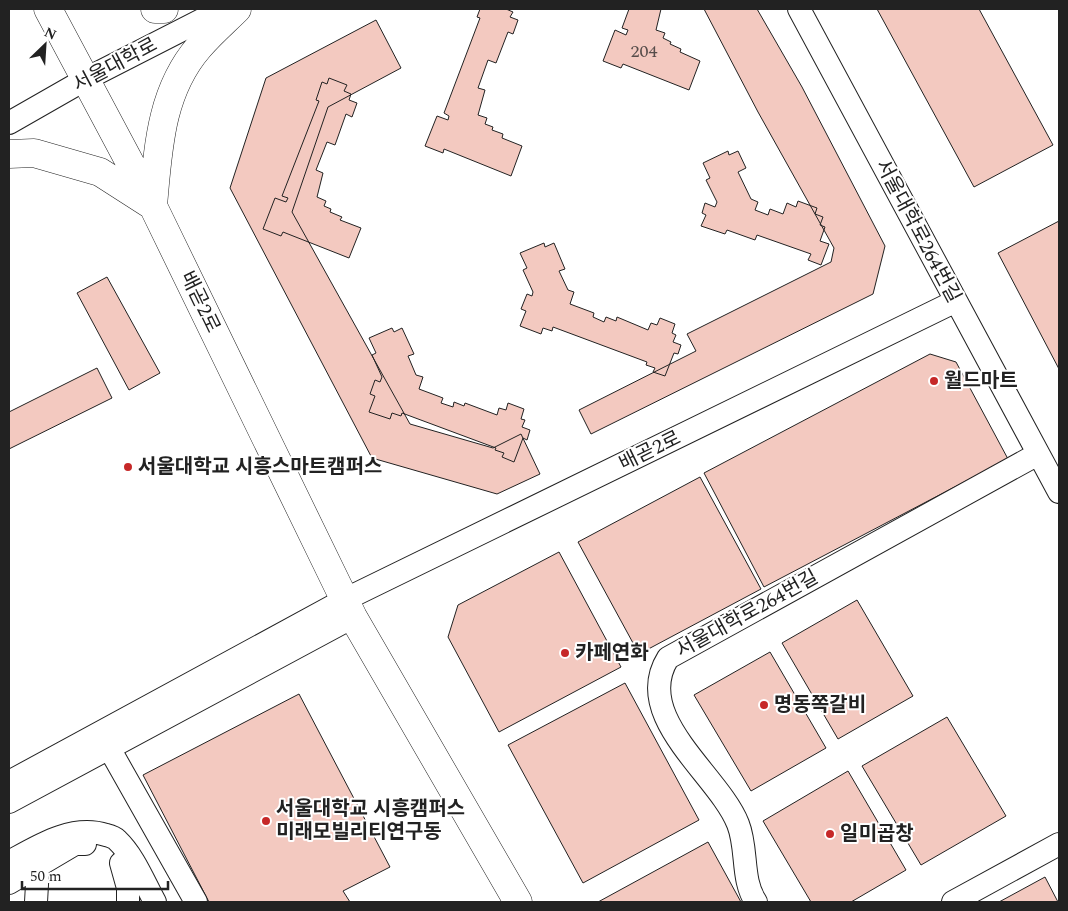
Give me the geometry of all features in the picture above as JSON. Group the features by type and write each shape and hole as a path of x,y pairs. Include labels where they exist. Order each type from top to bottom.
{"main road":[{"name":"배곧2로","path":"48,9 153,206 348,608 518,902"},
{"path":"156,9 164,9"},
{"path":"9,154 34,153 100,172 153,206 162,124 167,103 180,75 198,48 237,9"}],"street":[{"name":"서울대학로","path":"9,123 86,80 223,9"},
{"name":"서울대학로264번길","path":"798,9 1059,492"},
{"name":"배곧2로","path":"348,608 956,302"},
{"name":"서울대학로264번길","path":"756,902 747,876 739,826 724,798 680,744 666,714 660,697 663,667 668,658 1038,454"},
{"path":"9,802 109,748 348,608"},
{"path":"9,782 348,608"},
{"path":"109,748 196,902"},
{"path":"9,862 61,836 80,831 97,832 116,838 155,902"},
{"path":"9,883 75,844 97,846 121,862 143,902"},
{"path":"953,902 1059,844"},
{"path":"121,862 128,888 128,902"},
{"path":"36,902 38,867"}],"building":[{"path":"480,9 506,9 513,12 510,17 518,20 513,34 508,32 496,63 488,60 478,88 485,90 478,115 487,118 485,124 493,127 492,130 503,134 502,138 522,146 511,176 444,149 443,153 425,146 437,116 448,120 449,116 444,113 480,18 477,17"},
{"path":"629,9 661,9 656,30 665,33 663,38 681,49 680,52 700,61 689,90 623,64 621,68 603,61 615,30 626,35 628,30 622,28"},
{"path":"704,9 757,9 802,87 885,246 873,294 591,434 579,410 696,351 687,334 831,262 834,248 758,112"},
{"path":"877,9 979,9 1053,145 974,187"},
{"path":"376,20 401,68 328,107 292,212 410,424 493,448 521,434 540,474 497,494 372,458 230,188 266,78"},
{"path":"329,78 347,85 344,91 351,94 349,100 357,103 352,117 346,114 335,145 327,142 316,170 323,173 317,197 326,201 324,206 331,209 330,212 342,217 340,220 361,228 349,258 283,232 281,236 263,229 275,198 286,202 288,198 282,196 319,101 316,100 322,82 327,84"},
{"path":"728,151 729,155 738,151 746,168 738,172 751,199 758,202 755,210 768,215 770,209 783,214 787,203 796,207 798,201 817,208 815,214 823,217 820,225 825,227 820,241 829,244 821,265 808,260 811,254 757,235 755,240 727,230 725,234 701,226 706,215 702,213 705,203 715,207 717,202 706,180 710,178 703,163"},
{"path":"1059,221 1059,369 998,253"},
{"path":"544,243 545,247 554,243 565,269 559,271 568,290 574,292 570,304 594,313 593,317 604,322 606,317 616,321 617,317 648,330 651,323 657,325 660,318 675,324 672,333 676,335 673,342 681,345 678,354 674,353 665,376 653,372 655,368 646,365 647,362 553,327 552,331 543,328 541,334 520,326 526,311 521,309 527,294 532,296 533,292 523,270 527,268 520,253"},
{"path":"107,277 160,373 129,390 77,293"},
{"path":"392,328 394,332 402,328 414,354 408,356 416,375 423,377 419,389 443,398 441,403 453,407 454,402 464,406 465,403 497,415 499,408 506,410 508,403 524,409 521,419 525,420 522,427 530,430 527,440 523,438 514,462 502,457 504,453 495,450 496,448 402,413 401,416 392,413 390,419 369,412 375,396 370,394 375,380 380,382 382,377 372,355 376,353 369,338"},
{"path":"930,354 956,362 1008,459 764,587 704,473"},
{"path":"97,368 112,398 9,449 9,412"},
{"path":"700,477 761,589 639,654 578,542"},
{"path":"559,552 621,667 499,732 448,637 458,605"},
{"path":"857,600 913,696 838,739 782,643"},
{"path":"770,652 826,748 751,791 694,695"},
{"path":"625,683 699,820 583,883 508,745"},
{"name":"서울대학교 시흥캠퍼스 미래모빌리티연구동","path":"299,694 390,867 343,891 350,902 209,902 143,775"},
{"path":"947,717 1006,816 921,865 862,766"},
{"path":"848,771 906,870 851,902 811,902 763,821"},
{"path":"708,842 741,902 598,902"},
{"path":"1045,877 1058,902 999,902"}],"place":[{"name":"월드마트","path":"934,381"},
{"name":"서울대학교 시흥스마트캠퍼스","path":"128,467"},
{"name":"카페연화","path":"565,653"},
{"name":"명동쪽갈비","path":"764,705"},
{"name":"서울대학교 시흥캠퍼스 미래모빌리티연구동","path":"266,821"},
{"name":"일미곱창","path":"830,834"}]}
